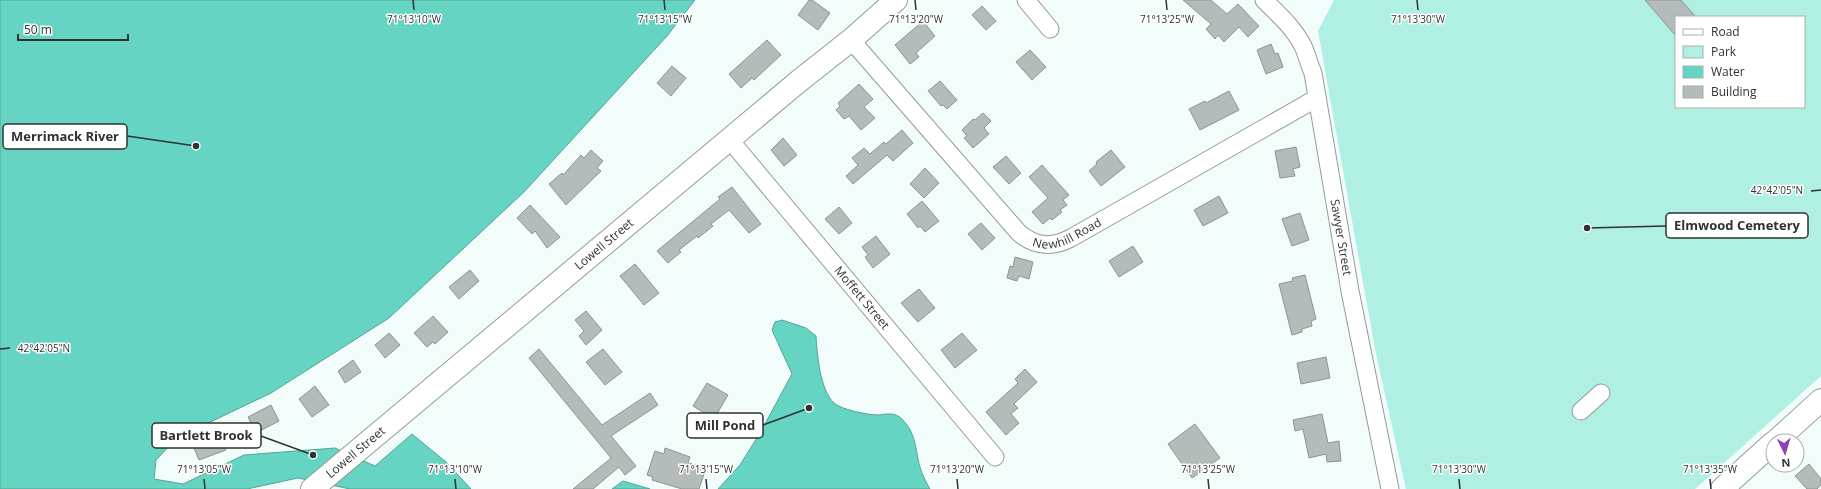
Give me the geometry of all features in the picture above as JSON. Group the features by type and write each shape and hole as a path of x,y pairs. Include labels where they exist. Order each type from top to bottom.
{"main road":[{"name":"Lowell Street","path":"314,488 729,140 851,40 896,0"},
{"path":"1785,433 1821,400"},
{"path":"1722,489 1765,450"}],"street":[{"path":"1026,0 1050,29"},
{"name":"Sawyer Street","path":"1264,0 1286,21 1302,45 1313,73 1350,290 1390,489"},
{"name":"Newhill Road","path":"851,40 1019,234 1031,242 1044,246 1058,244 1071,238 1317,98"},
{"name":"Moffett Street","path":"729,140 995,457"},
{"path":"1581,411 1601,393"}],"green space":[{"path":"1334,0 1821,0 1821,376 1695,489 1406,489 1375,349 1318,31"}],"water":[{"path":"0,0 695,0 667,36 524,192 389,318 271,393 177,438 156,460 154,479 183,484 244,455 335,448 375,466 412,434 446,462 471,489 350,489 298,478 247,489 0,489"},
{"path":"782,320 806,328 816,336 818,362 822,381 825,390 834,403 855,412 874,415 894,414 902,419 914,438 922,473 930,489 718,489 740,465 760,433 792,374 772,330 775,322"},
{"path":"623,481 650,489 612,489"}],"building":[{"path":"809,0 812,0 830,13 818,30 798,15"},
{"path":"1183,0 1211,0 1227,14 1238,4 1259,26 1248,37 1239,27 1224,42 1218,35 1215,39 1206,29 1211,24"},
{"path":"1645,0 1681,0 1695,16 1675,16 1675,35"},
{"path":"982,6 996,21 986,30 972,15"},
{"path":"923,21 935,36 916,53 919,57 910,64 895,45"},
{"path":"767,40 781,55 754,80 752,78 741,88 729,74"},
{"path":"1271,44 1275,54 1278,53 1283,67 1266,74 1257,50"},
{"path":"1030,50 1046,67 1032,80 1016,62"},
{"path":"672,66 686,78 671,96 657,83"},
{"path":"940,81 957,100 947,109 943,105 941,106 928,91"},
{"path":"859,84 873,99 864,107 875,118 861,130 849,116 844,119 836,110 840,106 838,103"},
{"path":"1229,91 1239,110 1200,130 1189,109 1205,101 1206,103"},
{"path":"983,113 991,121 984,128 989,134 973,148 964,138 967,136 962,130 973,119 975,120"},
{"path":"902,130 913,143 893,161 887,155 853,184 846,176 858,165 852,158 864,148 870,154 884,142 886,144"},
{"path":"783,138 797,155 784,166 771,150"},
{"path":"1296,147 1300,167 1293,169 1295,176 1280,178 1275,151"},
{"path":"591,150 603,161 597,168 601,171 566,205 549,184 562,173 563,175 581,155 584,158"},
{"path":"1111,150 1125,167 1101,186 1089,171 1097,164 1096,162"},
{"path":"1006,156 1021,173 1009,184 993,167"},
{"path":"1042,165 1069,195 1063,200 1067,205 1060,210 1062,212 1052,220 1050,218 1043,224 1032,212 1048,198 1029,177"},
{"path":"925,168 939,183 924,198 910,184"},
{"path":"732,187 761,224 749,233 729,210 711,224 713,226 698,238 697,236 679,250 681,252 668,263 657,251 720,199 718,197"},
{"path":"1219,196 1228,213 1203,226 1194,210"},
{"path":"922,201 939,221 925,232 920,226 918,228 907,214"},
{"path":"530,205 560,237 547,248 535,231 532,234 517,218"},
{"path":"839,207 852,223 839,234 825,219"},
{"path":"1300,213 1309,240 1292,246 1282,219"},
{"path":"981,223 995,238 982,250 968,234"},
{"path":"876,236 890,254 873,268 865,257 868,255 862,247"},
{"path":"1133,246 1143,262 1119,277 1109,261"},
{"path":"1015,257 1033,262 1029,279 1019,276 1017,281 1007,278 1010,266 1013,267"},
{"path":"635,264 659,293 644,305 620,276"},
{"path":"470,270 479,281 459,299 449,287"},
{"path":"1305,275 1316,319 1311,321 1312,326 1302,329 1302,332 1292,335 1279,284 1293,281 1292,278"},
{"path":"919,289 935,308 918,322 901,303"},
{"path":"586,311 602,330 586,345 579,336 584,331 575,320"},
{"path":"433,316 448,332 435,344 433,342 427,347 414,333"},
{"path":"389,333 400,345 385,358 375,345"},
{"path":"962,333 977,350 955,368 941,350"},
{"path":"539,349 602,425 650,393 658,405 611,436 636,466 625,475 619,467 593,489 573,489 611,458 529,358"},
{"path":"603,349 622,372 605,385 586,362"},
{"path":"1326,357 1330,378 1301,384 1297,363"},
{"path":"353,360 361,372 345,383 338,371"},
{"path":"1025,369 1037,382 1014,404 1018,408 1011,414 1019,423 1006,435 986,412 1018,383 1015,379"},
{"path":"707,383 728,395 714,419 693,406"},
{"path":"315,386 329,405 312,417 299,399"},
{"path":"271,405 279,421 256,433 248,417"},
{"path":"1322,414 1328,443 1339,441 1341,461 1327,462 1326,454 1309,458 1303,429 1295,431 1293,420"},
{"path":"1195,424 1220,458 1192,478 1168,444"},
{"path":"218,428 226,450 199,460 190,439"},
{"path":"665,448 690,457 688,463 706,468 699,489 682,489 652,480 653,477 647,475 655,451 664,454"},
{"path":"1809,464 1821,479 1821,485 1817,489 1807,489 1795,476 1798,473 1805,473 1805,467"}],"place":[{"name":"Merrimack River","path":"196,146"},
{"name":"Elmwood Cemetery","path":"1587,228"},
{"name":"Mill Pond","path":"809,408"},
{"name":"Bartlett Brook","path":"313,455"}]}
